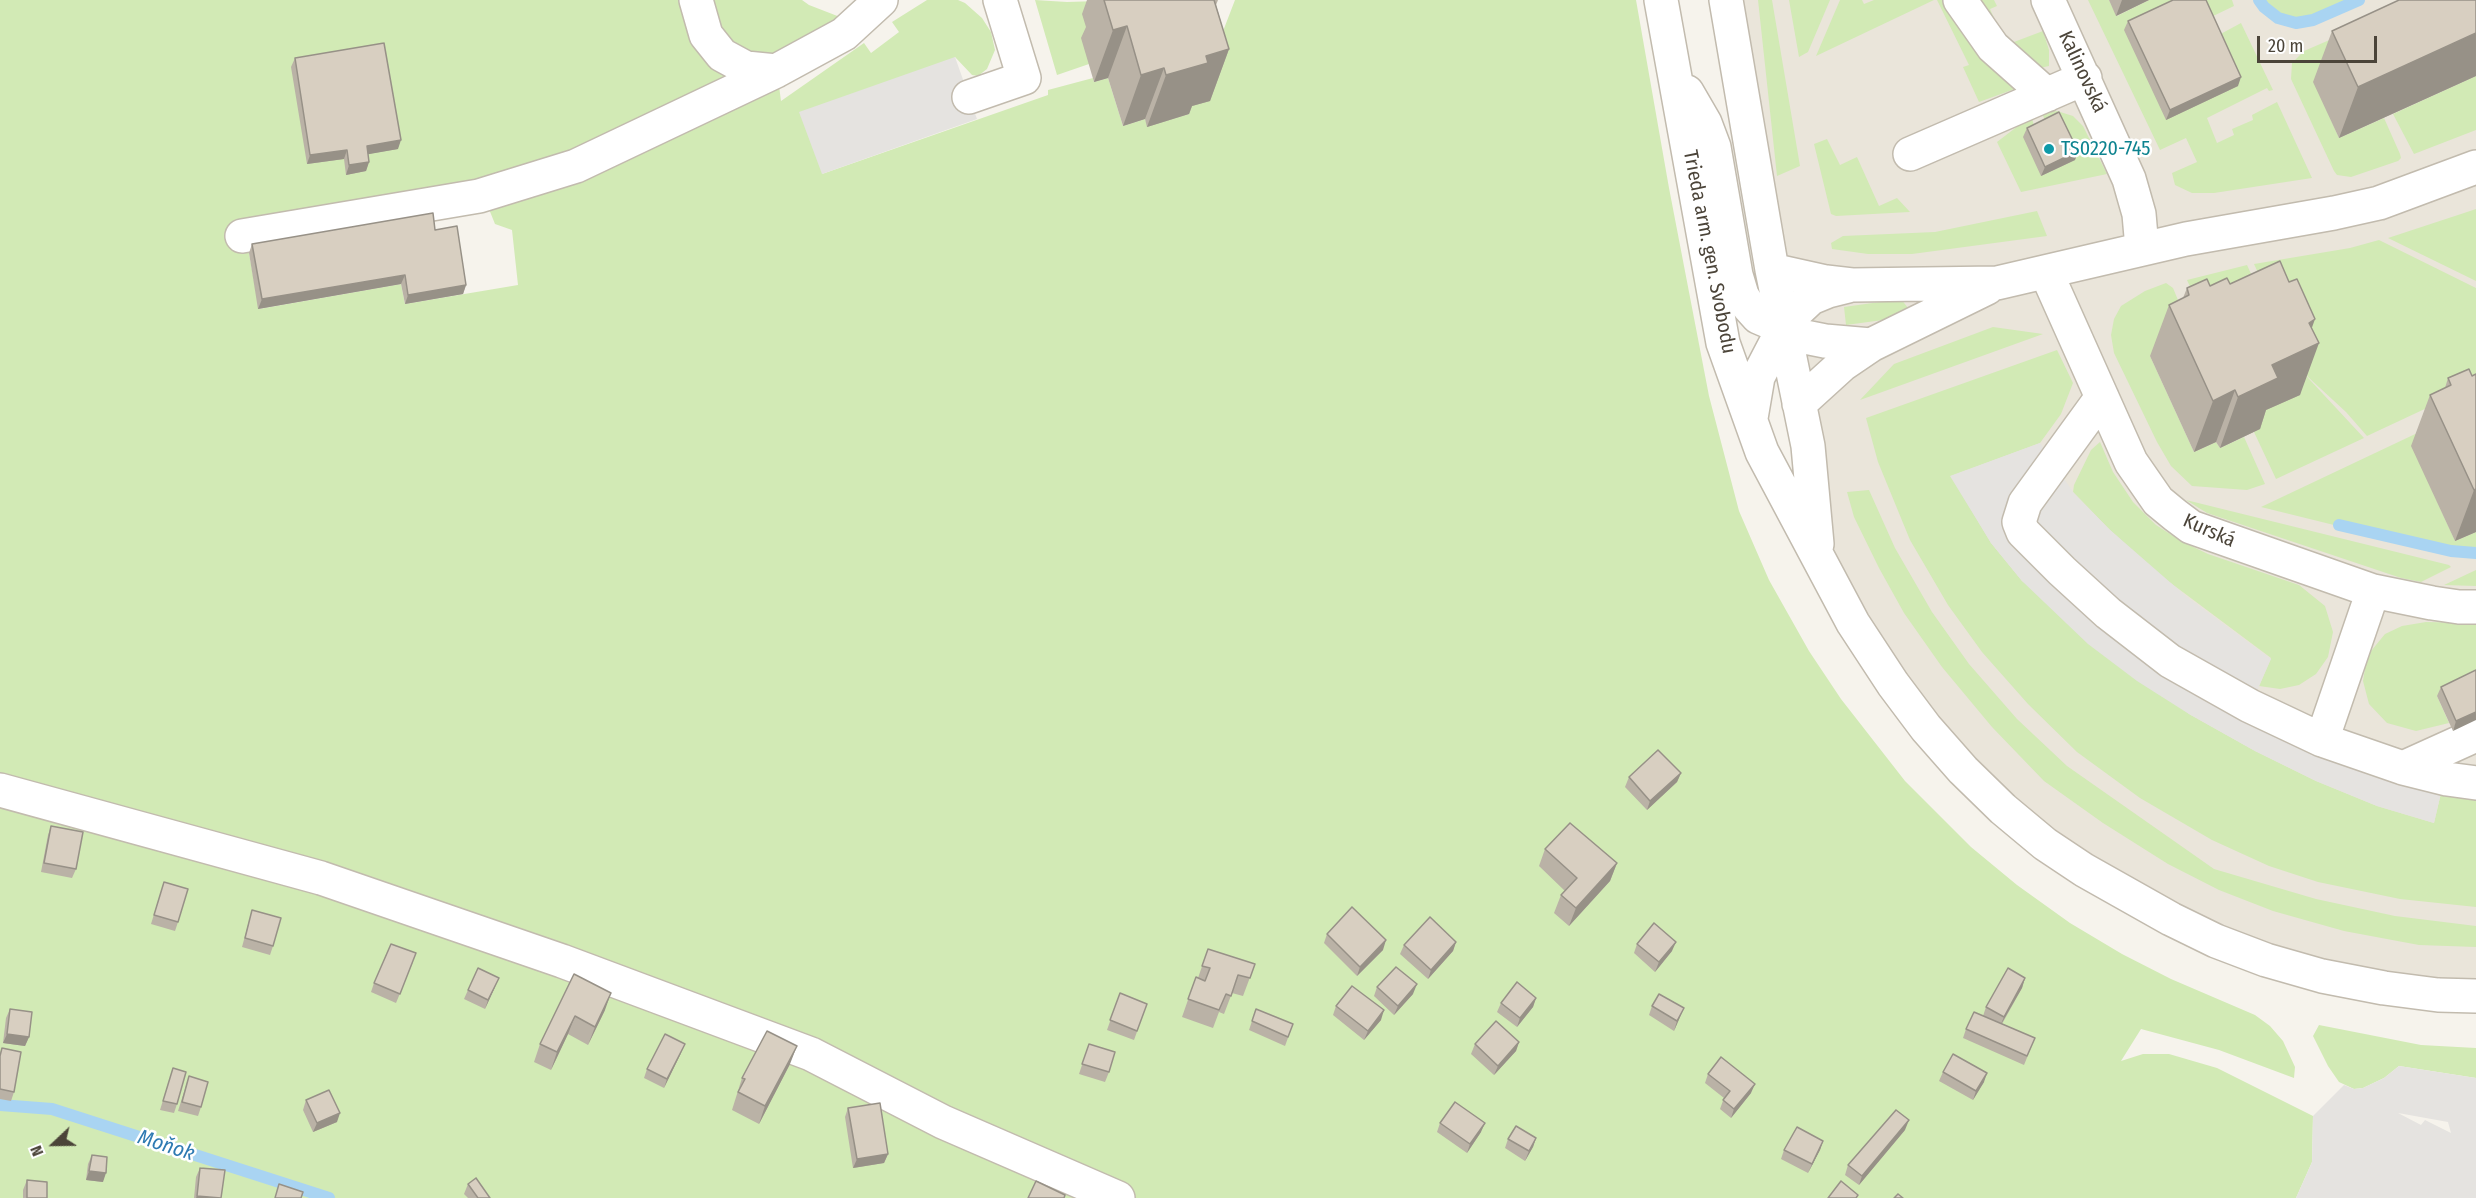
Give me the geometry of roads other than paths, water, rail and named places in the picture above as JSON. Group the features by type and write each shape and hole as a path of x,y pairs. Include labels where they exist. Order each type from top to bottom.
{"street":[{"path":"696,0 706,35 722,55 746,68 776,71"},
{"path":"242,236 479,196 576,166 776,71 844,34 881,0"},
{"path":"969,97 1024,78 1000,0"},
{"name":"Trieda arm. gen. Svobodu","path":"1661,0 1724,343 1762,452 1853,623 1893,684 1926,728 1963,770 2003,809 2045,844 2084,870 2171,919 2216,941 2266,960 2322,975 2384,988 2476,996"},
{"name":"Trieda arm. gen. Svobodu","path":"1726,0 1772,270 1808,446 1818,560"},
{"path":"1960,0 1993,47 2047,95"},
{"name":"Kalinovská","path":"2048,0 2129,179 2139,214 2142,248"},
{"path":"1674,74 1694,102 1714,147 1736,275 1742,295 1758,317 1783,329 1825,341 1870,345"},
{"path":"1910,154 2085,78"},
{"path":"1772,270 1826,282 1852,285 1997,283 2142,248 2379,203 2476,167"},
{"name":"Kurská","path":"2046,272 2131,462 2158,501 2183,521 2191,527 2269,556 2373,591 2441,604 2476,607"},
{"path":"1799,404 1843,364 1870,345 1997,283"},
{"path":"1751,420 1758,377 1783,329 1811,298 1852,285"},
{"path":"2102,397 2025,503 2019,522 2023,532 2108,613 2170,661 2250,706 2322,740 2403,768 2446,779 2476,783"},
{"path":"2322,740 2373,591"},
{"path":"2403,768 2476,735"},
{"path":"0,790 321,878 562,961 811,1054 943,1122 1118,1198"}],"waterway":[{"path":"2259,0 2278,18 2296,23 2313,20 2359,0"},
{"path":"2339,525 2451,551 2476,553"},
{"name":"Moňok","path":"0,1105 52,1109 329,1198"}],"place":[{"name":"TS0220-745","path":"2049,149"}]}
